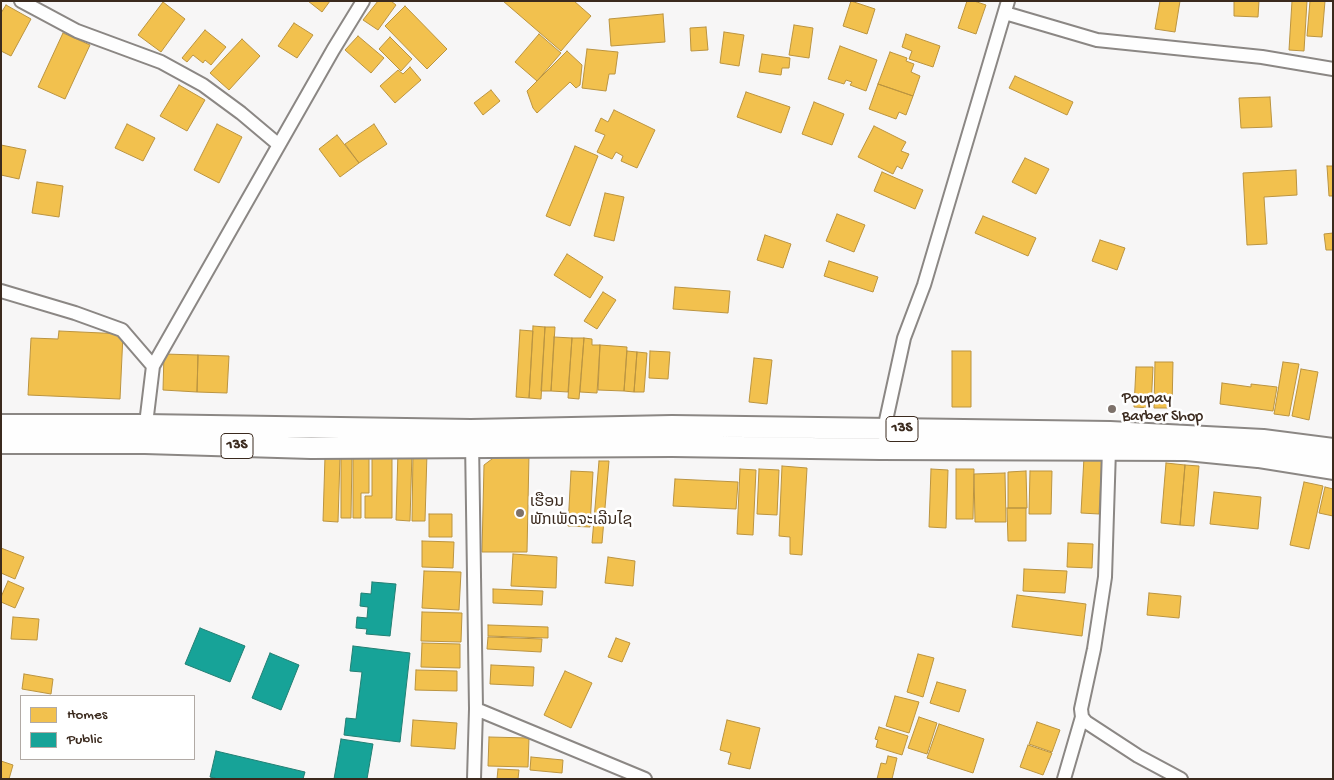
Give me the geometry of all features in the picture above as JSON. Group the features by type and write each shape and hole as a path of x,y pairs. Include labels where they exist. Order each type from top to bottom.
{"highway":[{"name":"13S","path":"1,425 145,434 471,439 672,446 1187,450 1258,457 1333,469"},
{"name":"13S","path":"471,439 672,426 884,428 1175,434 1264,440 1333,449"},
{"name":"13S","path":"1,443 145,434"}],"street":[{"path":"20,1 77,31 161,62 204,85 279,145"},
{"path":"145,434 153,366 333,50 363,1"},
{"path":"880,449 904,338 927,276 1006,7 1097,40 1262,57 1333,69"},
{"path":"1,292 75,313 122,330 153,366"},
{"path":"471,439 476,709 474,779"},
{"path":"1064,779 1082,717 1081,709 1094,649 1105,577 1109,449"},
{"path":"476,709 645,779"},
{"path":"1082,717 1086,722 1138,756 1181,779"}],"building: Homes":[{"path":"308,1 330,1 322,12"},
{"path":"378,1 391,1 396,5 378,30 363,20"},
{"path":"503,1 574,1 591,16 561,51"},
{"path":"851,1 875,9 867,34 843,26"},
{"path":"967,1 986,5 976,34 958,28"},
{"path":"1160,1 1180,1 1175,32 1155,29"},
{"path":"1234,1 1259,1 1258,17 1234,16"},
{"path":"1292,1 1307,1 1304,51 1289,50"},
{"path":"1310,1 1325,1 1322,37 1307,36"},
{"path":"163,2 185,19 161,52 138,35"},
{"path":"6,5 31,19 11,56 1,51 1,13"},
{"path":"405,6 447,49 427,69 385,26"},
{"path":"663,14 665,42 611,46 609,19"},
{"path":"294,23 313,35 297,58 278,46"},
{"path":"794,25 813,28 809,58 789,55"},
{"path":"706,27 708,50 691,51 690,28"},
{"path":"205,30 226,47 211,65 205,60 203,63 193,55 187,62 182,58"},
{"path":"724,32 744,35 739,66 720,63"},
{"path":"63,33 90,45 65,99 38,87"},
{"path":"539,34 561,53 537,81 515,62"},
{"path":"906,34 940,46 933,67 909,59 912,51 902,47"},
{"path":"358,36 384,58 371,73 345,50"},
{"path":"390,37 412,59 401,71 379,49"},
{"path":"242,39 260,56 229,90 210,73"},
{"path":"840,46 877,60 866,91 850,85 852,82 846,80 844,84 828,79"},
{"path":"587,49 618,52 615,74 609,74 606,91 582,88"},
{"path":"567,51 582,65 580,85 576,88 570,82 537,113 533,108 527,91"},
{"path":"890,52 907,58 906,61 914,64 911,72 920,76 913,96 878,84"},
{"path":"762,54 790,58 789,68 782,68 781,75 759,72"},
{"path":"410,67 421,80 395,103 380,86 398,70 403,74"},
{"path":"1015,76 1073,102 1067,115 1009,88"},
{"path":"878,84 913,96 906,115 899,112 896,119 869,109"},
{"path":"179,85 205,100 187,131 160,116"},
{"path":"491,90 500,101 483,115 474,103"},
{"path":"746,92 790,107 781,133 737,117"},
{"path":"1270,97 1272,127 1241,128 1239,98"},
{"path":"814,102 844,114 832,145 802,134"},
{"path":"614,110 655,130 637,168 621,161 623,156 616,152 612,159 597,152 605,135 595,131 601,118 608,122"},
{"path":"127,124 155,138 143,161 115,148"},
{"path":"217,124 242,137 219,183 194,170"},
{"path":"374,124 387,144 359,163 345,144"},
{"path":"874,126 906,142 901,151 909,154 902,169 897,166 893,174 858,157"},
{"path":"337,135 359,163 340,177 319,149"},
{"path":"1,145 26,150 19,179 1,175"},
{"path":"575,146 598,156 570,226 546,216"},
{"path":"1025,158 1049,169 1036,194 1012,182"},
{"path":"1327,166 1333,166 1333,196 1329,196"},
{"path":"1296,170 1297,195 1264,197 1267,244 1247,245 1243,173"},
{"path":"882,172 923,190 915,209 874,191"},
{"path":"37,182 63,186 59,217 32,213"},
{"path":"605,193 624,197 614,241 594,236"},
{"path":"837,214 865,225 854,252 826,241"},
{"path":"983,216 1036,238 1028,256 975,233"},
{"path":"1333,233 1333,250 1326,250 1324,234"},
{"path":"765,235 791,244 783,268 757,260"},
{"path":"1100,240 1125,248 1117,270 1092,261"},
{"path":"567,254 603,277 590,298 554,275"},
{"path":"829,261 878,277 873,292 824,276"},
{"path":"675,287 730,291 728,313 673,309"},
{"path":"603,292 616,300 597,329 584,321"},
{"path":"533,326 545,327 541,399 529,398"},
{"path":"545,327 555,327 551,391 541,391"},
{"path":"520,330 533,331 529,398 516,397"},
{"path":"59,331 123,334 120,399 28,395 31,338 58,339"},
{"path":"554,337 572,338 568,392 551,391"},
{"path":"572,338 584,338 579,399 568,398"},
{"path":"584,338 592,339 592,345 600,345 597,393 580,392"},
{"path":"600,345 627,347 624,391 598,390"},
{"path":"627,351 637,352 634,392 624,391"},
{"path":"650,351 670,352 668,379 649,378"},
{"path":"952,351 971,351 971,407 952,407"},
{"path":"637,352 647,353 644,392 634,392"},
{"path":"164,354 198,355 197,392 163,390"},
{"path":"198,355 229,356 227,393 197,392"},
{"path":"754,358 772,360 767,404 749,402"},
{"path":"1155,362 1173,362 1172,408 1154,408"},
{"path":"1283,362 1299,364 1289,416 1274,414"},
{"path":"1136,367 1153,367 1151,408 1134,407"},
{"path":"1301,369 1318,372 1309,420 1292,416"},
{"path":"1222,383 1251,387 1251,384 1277,387 1273,411 1220,404"},
{"path":"398,452 412,452 410,521 396,520"},
{"path":"413,452 427,453 425,521 412,521"},
{"path":"500,453 529,454 527,552 482,552 484,465"},
{"path":"341,454 352,454 351,518 341,518"},
{"path":"353,455 369,455 369,493 361,493 361,518 353,518"},
{"path":"372,455 392,455 392,518 365,518 365,496 372,496"},
{"path":"325,457 340,457 338,522 323,521"},
{"path":"1084,457 1102,458 1099,514 1081,513"},
{"path":"599,461 609,461 602,543 592,543"},
{"path":"1166,463 1185,465 1180,525 1161,523"},
{"path":"1185,465 1199,466 1194,526 1180,525"},
{"path":"782,466 807,468 802,555 790,554 790,537 779,536"},
{"path":"740,469 756,470 753,535 737,534"},
{"path":"759,469 779,470 777,515 757,514"},
{"path":"931,469 948,470 946,528 929,527"},
{"path":"956,469 974,469 973,519 956,519"},
{"path":"571,471 593,472 590,527 568,526"},
{"path":"1026,471 1027,508 1008,508 1008,472"},
{"path":"1030,471 1052,471 1051,514 1029,514"},
{"path":"1005,473 1006,522 975,522 974,474"},
{"path":"675,479 738,482 736,509 673,506"},
{"path":"1304,482 1323,486 1309,549 1290,545"},
{"path":"1325,487 1333,489 1333,516 1319,513"},
{"path":"1214,492 1261,497 1258,529 1210,524"},
{"path":"1007,508 1026,508 1026,541 1008,541"},
{"path":"429,514 452,514 452,537 429,537"},
{"path":"422,541 454,542 453,568 422,567"},
{"path":"1068,543 1093,544 1092,568 1067,567"},
{"path":"1,548 24,557 15,579 1,573"},
{"path":"513,554 557,557 556,588 511,586"},
{"path":"608,557 635,561 633,586 605,583"},
{"path":"1024,569 1067,571 1065,593 1023,591"},
{"path":"424,571 461,572 459,610 422,608"},
{"path":"8,581 24,588 15,608 1,602 1,597"},
{"path":"493,589 543,591 542,605 493,603"},
{"path":"1149,593 1181,596 1179,618 1147,615"},
{"path":"1017,595 1086,604 1082,636 1012,627"},
{"path":"422,612 462,613 461,642 421,641"},
{"path":"13,617 39,619 37,640 11,639"},
{"path":"488,625 548,627 548,638 488,636"},
{"path":"488,637 542,639 541,652 487,649"},
{"path":"616,638 630,643 622,662 608,657"},
{"path":"422,643 460,644 460,668 421,667"},
{"path":"918,654 934,658 923,697 907,692"},
{"path":"491,665 534,667 533,686 490,684"},
{"path":"416,670 457,671 457,691 415,690"},
{"path":"565,671 592,683 571,728 544,715"},
{"path":"24,674 53,679 51,694 22,689"},
{"path":"937,682 966,690 959,712 930,703"},
{"path":"895,696 919,702 909,733 886,726"},
{"path":"919,717 937,723 927,754 908,748"},
{"path":"413,720 457,723 455,749 411,746"},
{"path":"727,720 760,728 750,769 728,764 731,753 720,750"},
{"path":"1037,722 1060,730 1052,752 1029,744"},
{"path":"939,724 984,739 973,773 927,758"},
{"path":"879,727 908,736 902,755 876,747 878,740 875,739"},
{"path":"489,737 529,738 528,767 488,766"},
{"path":"1028,745 1052,753 1043,775 1020,767"},
{"path":"888,756 897,758 892,779 877,779 881,763 886,764"},
{"path":"531,757 563,760 562,773 530,770"},
{"path":"1,761 13,765 9,779 1,779"},
{"path":"498,769 519,770 518,779 497,779"}],"building: Public":[{"path":"372,582 396,584 390,636 366,634 367,629 356,628 357,617 367,618 368,607 360,606 361,593 371,594"},
{"path":"200,628 245,646 230,682 185,664"},
{"path":"353,646 410,653 400,742 344,735 346,718 356,719 362,672 350,671"},
{"path":"270,653 299,665 281,710 252,698"},
{"path":"341,739 373,744 367,779 334,779"},
{"path":"216,751 305,772 303,779 218,779 210,777"}],"place":[{"name":"Poupay Barber Shop","path":"1112,409"},
{"name":"ເຮືອນ ພັກເພັດຈະເລີນໄຊ","path":"520,513"}]}
